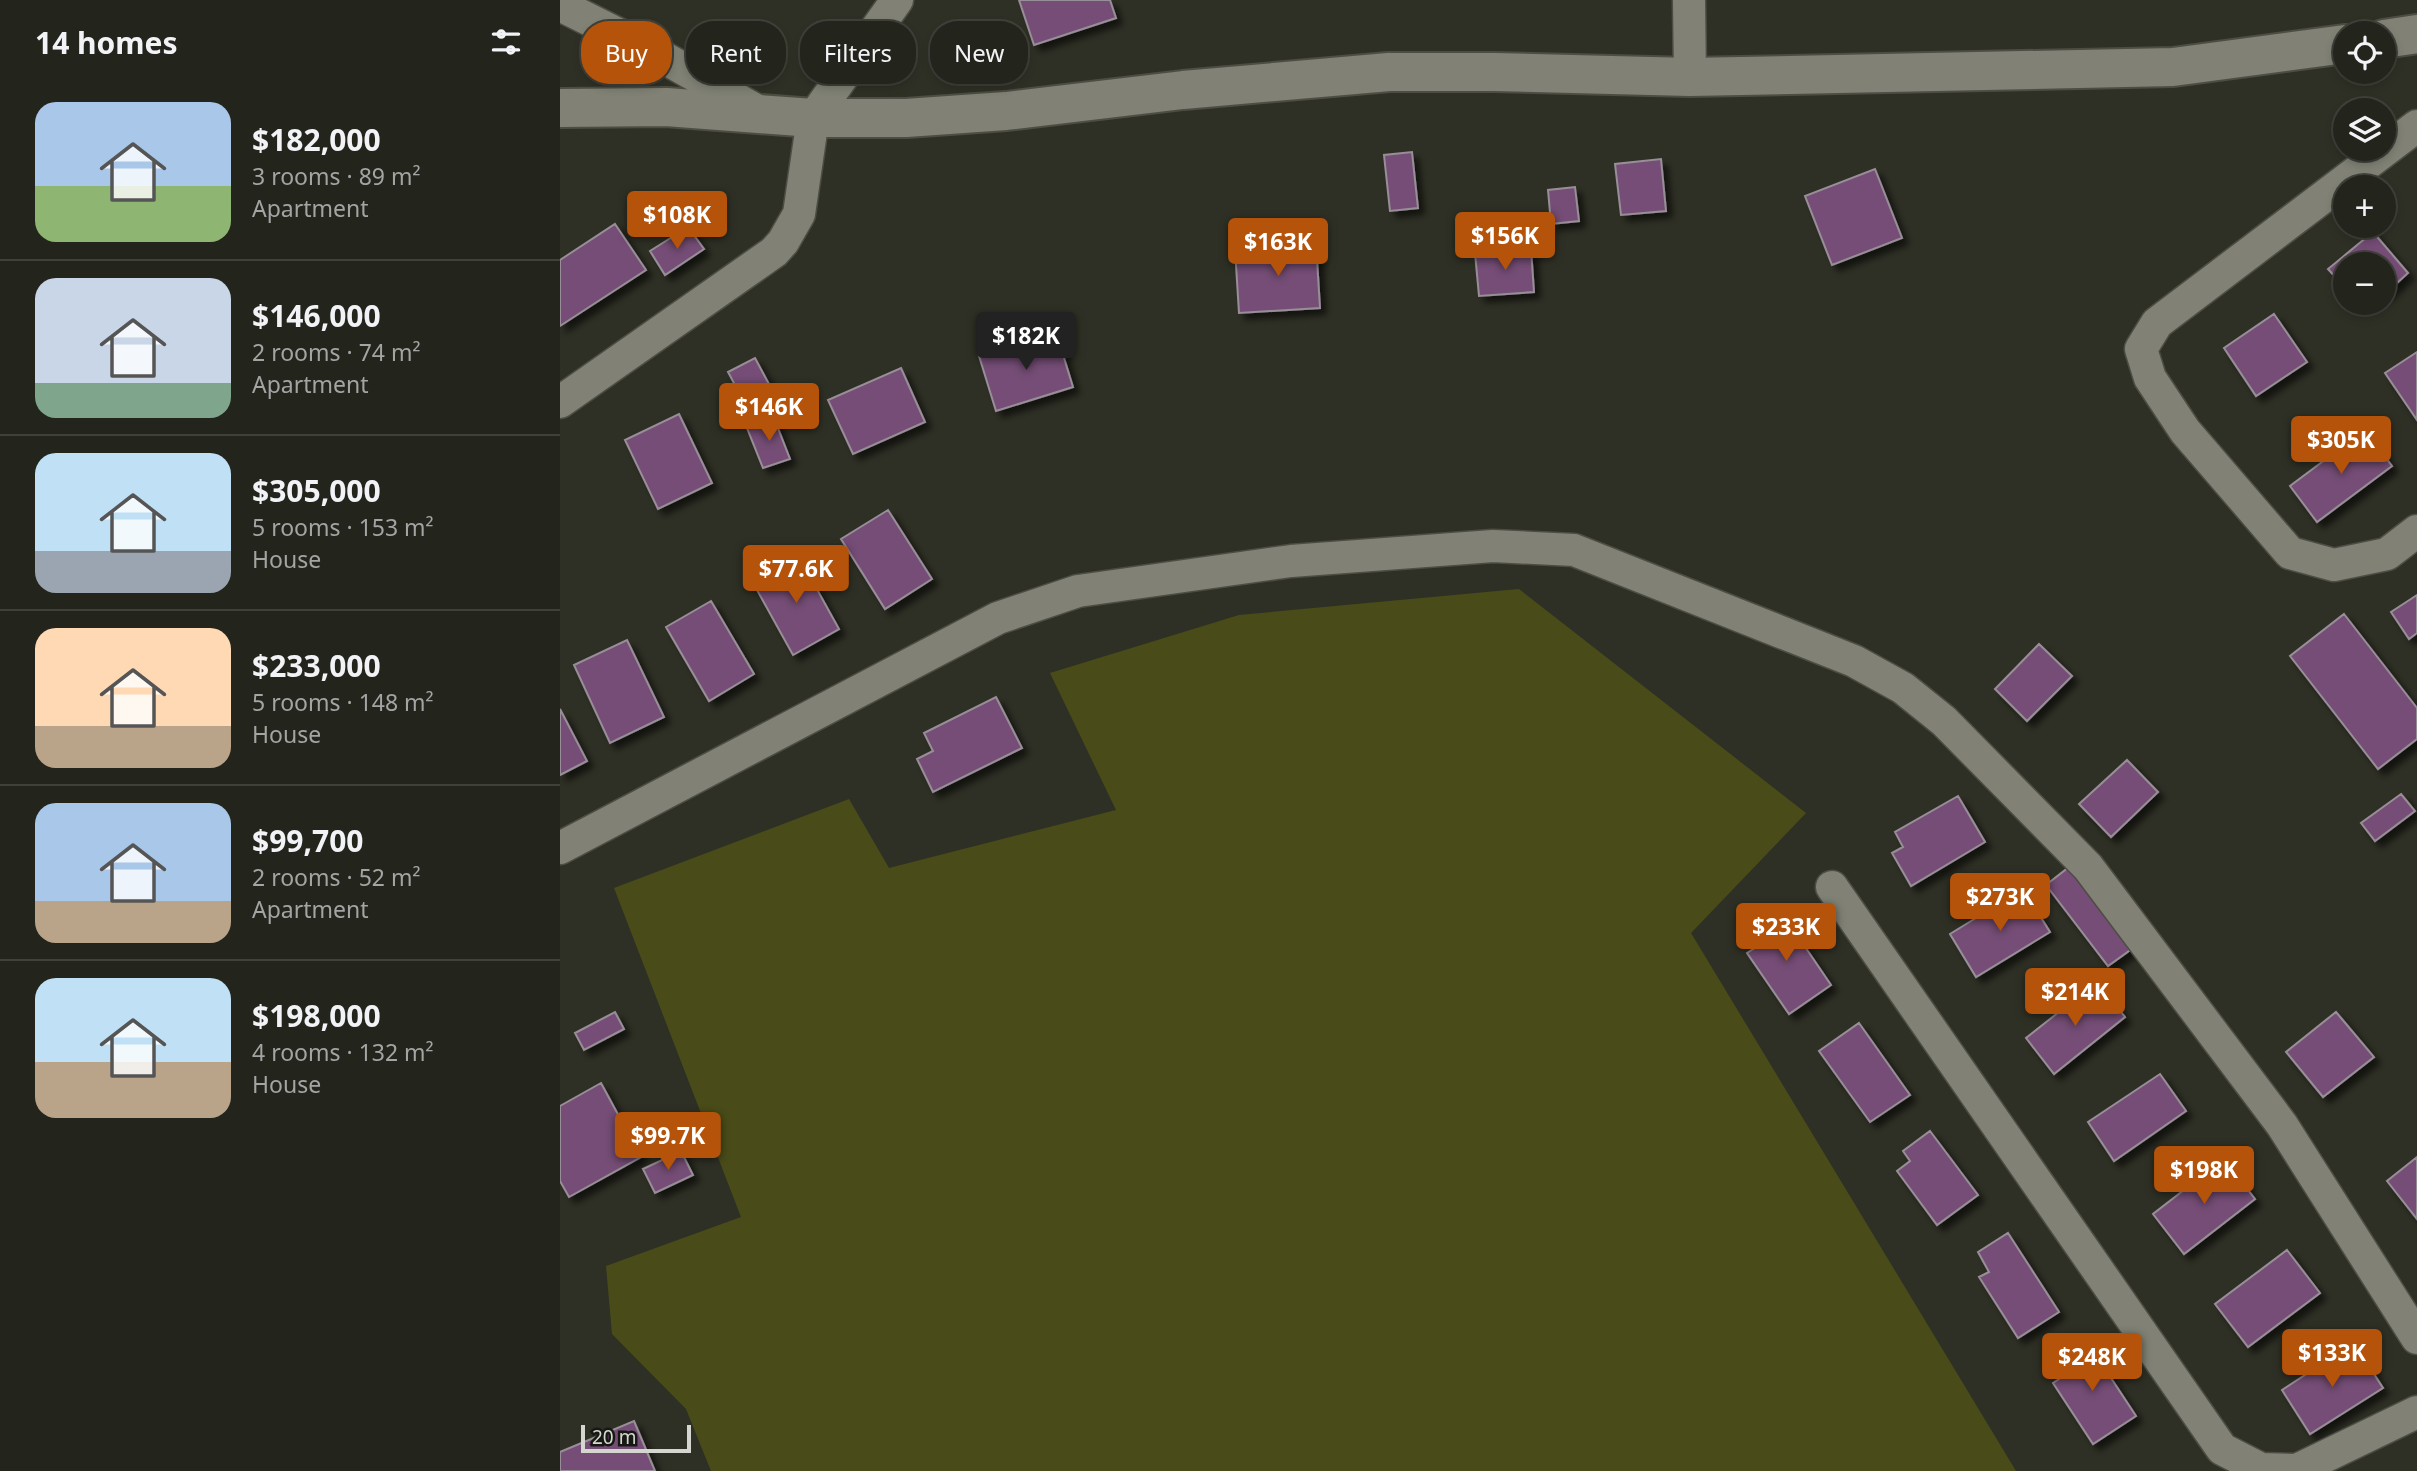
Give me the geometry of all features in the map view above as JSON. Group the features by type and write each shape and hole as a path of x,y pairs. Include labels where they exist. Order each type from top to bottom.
{"street":[{"path":"560,402 774,253 799,214 813,118 897,0"},
{"path":"1689,0 1690,77"},
{"path":"560,5 652,51 764,114"},
{"path":"2396,37 2417,34"},
{"path":"560,108 666,107 813,118 906,118 993,112 1183,90 1389,72 1690,77 2173,67 2333,46"},
{"path":"2417,127 2157,323 2141,349 2150,378 2185,431 2290,553 2334,565 2387,554 2417,531"},
{"path":"560,848 998,618 1078,592 1291,561 1493,546 1574,550 1854,661 1903,688 1944,721 2096,878 2282,1125 2417,1338"},
{"path":"1832,887 2222,1449 2261,1469 2297,1470 2417,1412"}],"green space":[{"path":"1519,589 1806,813 1691,933 2016,1471 711,1471 686,1409 612,1334 606,1266 741,1217 614,888 849,799 889,868 1116,810 1050,673 1239,615"}],"building":[{"path":"1019,0 1110,0 1116,18 1034,45"},
{"path":"1412,152 1418,208 1390,211 1384,155"},
{"path":"1661,159 1666,211 1621,215 1615,164"},
{"path":"1875,169 1902,238 1832,265 1805,196"},
{"path":"1575,187 1579,221 1551,224 1548,190"},
{"path":"615,224 646,270 560,326 560,260"},
{"path":"688,227 704,249 665,275 650,251"},
{"path":"2366,238 2378,238 2390,252 2349,252"},
{"path":"1316,243 1320,308 1239,313 1235,249"},
{"path":"1531,249 1534,292 1479,296 1475,253"},
{"path":"2396,259 2408,273 2396,284"},
{"path":"2274,314 2307,362 2256,396 2224,348"},
{"path":"1056,332 1073,387 996,411 979,356"},
{"path":"2417,352 2417,420 2385,373"},
{"path":"755,358 770,386 743,400 728,372"},
{"path":"901,368 925,422 853,454 828,400"},
{"path":"679,414 712,483 658,509 625,440"},
{"path":"774,418 790,459 763,468 747,428"},
{"path":"2365,430 2392,466 2317,522 2290,486"},
{"path":"888,510 932,579 885,609 841,539"},
{"path":"798,555 839,629 793,655 752,581"},
{"path":"2417,595 2417,633 2409,639 2391,612"},
{"path":"711,601 754,674 709,701 666,627"},
{"path":"2344,614 2417,708 2417,739 2378,769 2290,656"},
{"path":"627,640 664,717 610,743 574,665"},
{"path":"2039,644 2072,676 2027,721 1995,689"},
{"path":"996,697 1022,748 933,792 917,759 933,751 924,733"},
{"path":"560,709 587,761 560,775"},
{"path":"2127,760 2158,792 2111,837 2079,804"},
{"path":"2401,794 2415,811 2375,841 2361,823"},
{"path":"1958,796 1985,842 1911,886 1892,853 1903,847 1895,832"},
{"path":"2069,867 2133,948 2108,966 2046,885"},
{"path":"2023,889 2050,932 1976,977 1950,934"},
{"path":"1780,910 1831,985 1789,1014 1747,953 1758,946 1748,931"},
{"path":"2097,982 2125,1017 2054,1074 2026,1038"},
{"path":"615,1012 624,1029 584,1050 575,1033"},
{"path":"2336,1012 2374,1057 2323,1097 2286,1052"},
{"path":"1859,1023 1910,1095 1870,1122 1819,1051"},
{"path":"2160,1074 2186,1111 2114,1161 2088,1122"},
{"path":"601,1083 641,1157 569,1197 560,1181 560,1106"},
{"path":"1930,1131 1978,1195 1937,1225 1897,1171 1910,1161 1903,1151"},
{"path":"681,1151 693,1175 655,1193 643,1169"},
{"path":"2417,1157 2417,1219 2387,1181"},
{"path":"2224,1159 2255,1199 2184,1254 2153,1214"},
{"path":"2008,1233 2059,1312 2018,1338 1979,1277 1989,1272 1978,1252"},
{"path":"2287,1250 2320,1293 2248,1347 2215,1304"},
{"path":"2086,1340 2136,1416 2093,1444 2053,1383 2065,1375 2055,1360"},
{"path":"2354,1343 2383,1388 2310,1434 2282,1390"},
{"path":"634,1421 655,1471 560,1471 560,1452"}]}
